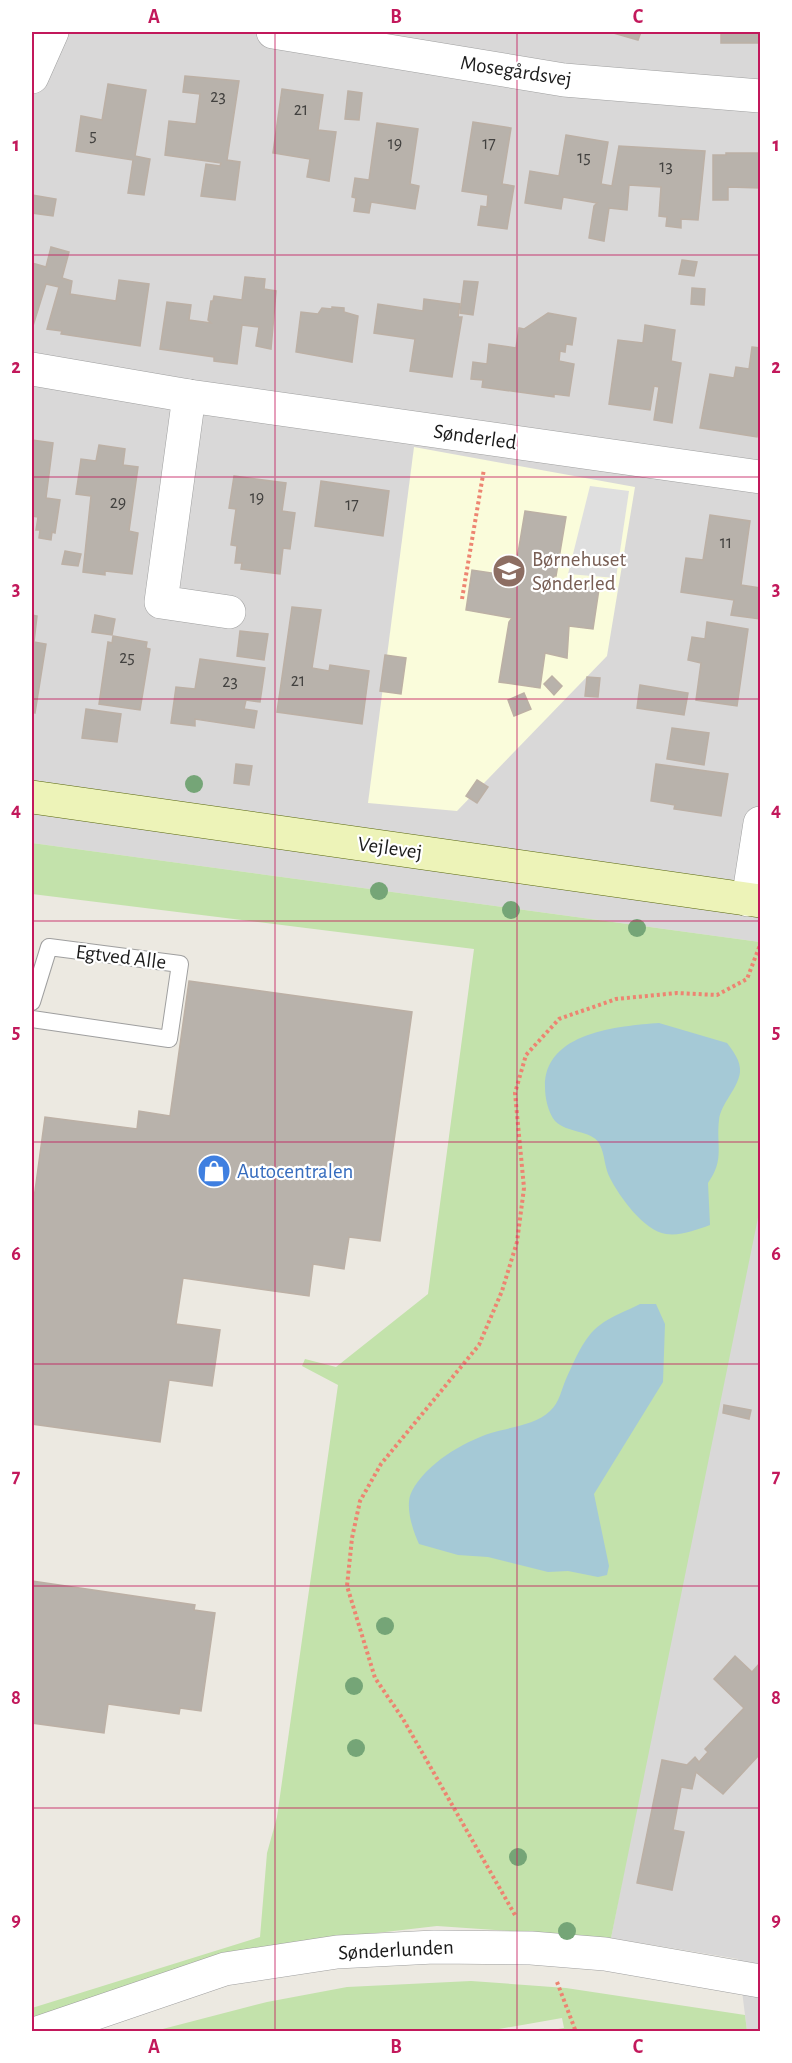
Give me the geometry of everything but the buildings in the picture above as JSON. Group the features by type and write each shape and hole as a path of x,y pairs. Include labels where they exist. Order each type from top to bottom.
{"street":[{"path":"32,77 52,32"},
{"name":"Mosegårdsvej","path":"273,32 564,80 760,96"},
{"name":"Sønderled","path":"32,369 189,396 760,477"},
{"path":"189,396 160,602 229,612"},
{"name":"Vejlevej","path":"32,796 754,900 760,823"},
{"name":"Sønderlunden","path":"40,2031 225,1969 337,1952 434,1947 531,1948 605,1954 760,1981"}],"lane":[{"name":"Egtved Alle","path":"32,1002 49,947 180,964 169,1039 32,1019"}],"path":[{"path":"462,599 490,439"},
{"path":"531,1948 501,1888 403,1719 375,1678 347,1586 352,1538 360,1501 381,1464 479,1345 502,1292 518,1242 524,1188 515,1092 526,1055 559,1019 616,999 677,993 717,994 747,979 760,945"},
{"path":"567,1980 556,1978 576,2031"}],"shaded area":[{"path":"32,32 760,32 760,942 32,843"},
{"name":"Børnehuset Sønderled","path":"414,447 635,487 607,656 457,811 368,803"},
{"path":"590,486 629,491 616,578 568,574"},
{"path":"760,1170 760,2031 747,2031 738,1959 611,1938"}],"green space":[{"path":"32,843 760,942 760,1208 611,1938 437,1926 298,1942 32,2022 32,2008 260,1937 267,1853 277,1817 338,1385 302,1366 305,1359 336,1367 428,1294 474,949 32,894"},
{"path":"471,1981 566,1988 745,2015 747,2031 546,2031 564,2028 562,2018 482,2032 155,2031 267,2002 347,1987"}],"water":[{"path":"659,1023 727,1043 736,1056 740,1068 739,1078 720,1114 718,1159 708,1183 710,1225 677,1234 666,1234 649,1227 633,1212 610,1178 599,1143 590,1136 565,1128 555,1121 546,1100 545,1091 548,1069 557,1054 570,1043 605,1030"},
{"path":"640,1304 656,1304 665,1324 663,1382 594,1494 609,1566 607,1575 598,1577 568,1571 548,1572 488,1557 458,1555 419,1544 412,1525 409,1503 412,1491 426,1472 446,1455 469,1442 491,1433 530,1423 544,1416 556,1404 576,1357 594,1330 614,1316"}],"place":[{"name":"Børnehuset Sønderled","path":"509,571"},
{"name":"Autocentralen","path":"214,1171"}]}
